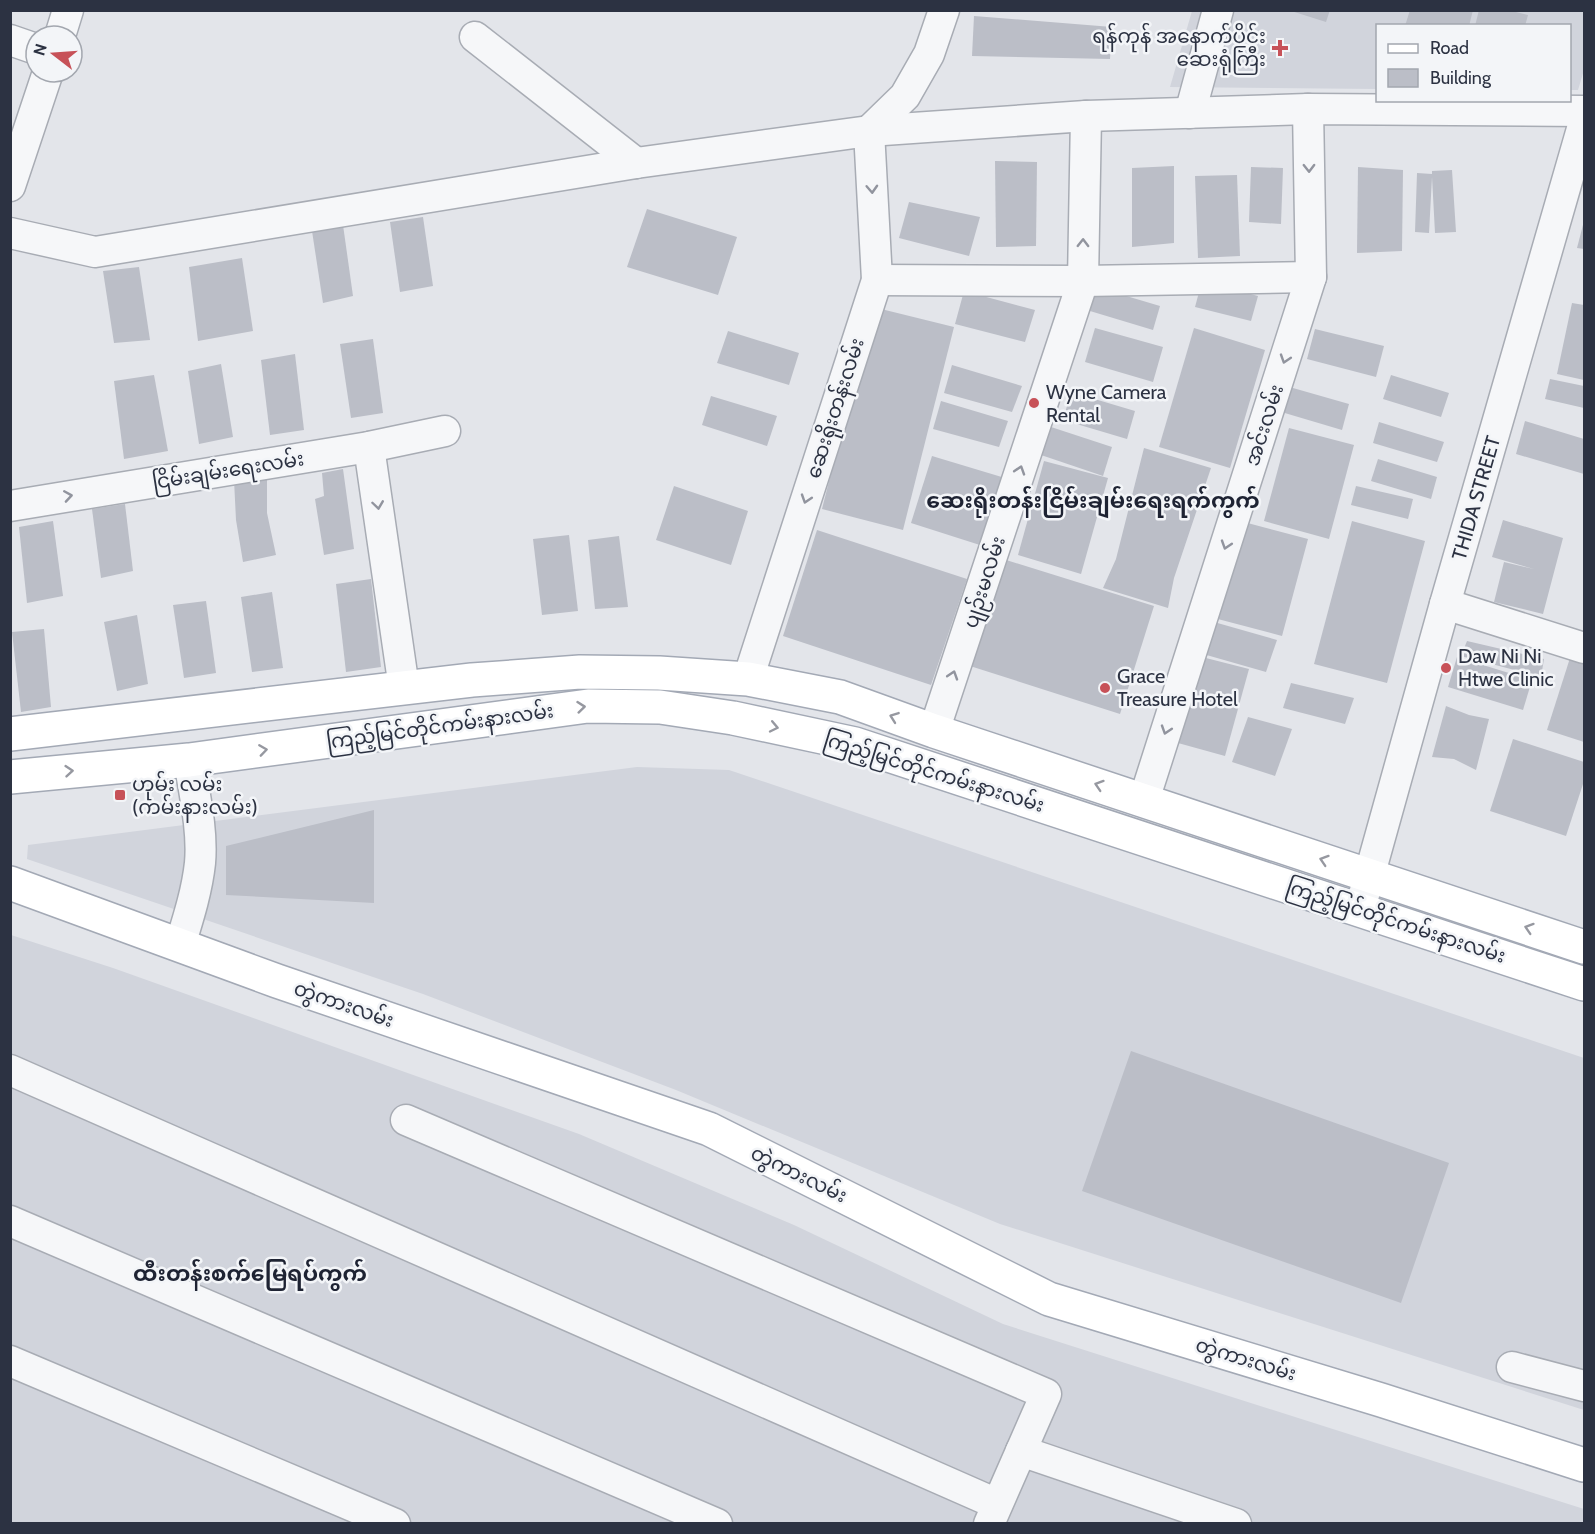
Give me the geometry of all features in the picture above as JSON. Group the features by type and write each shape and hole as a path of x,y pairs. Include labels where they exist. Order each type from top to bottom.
{"main road":[{"name":"ကြည့်မြင်တိုင်ကမ်းနားလမ်း","path":"10,734 472,680 580,672 660,673 748,679 840,697 934,731 1579,945"},
{"name":"ကြည့်မြင်တိုင်ကမ်းနားလမ်း","path":"10,777 189,760 588,706 660,707 734,718 855,744 1574,980"},
{"path":"1207,858 1217,825"},
{"name":"တွဲကားလမ်း","path":"10,883 277,981 709,1129 1049,1299 1584,1465"},
{"path":"1574,980 1579,945"}],"street":[{"path":"869,131 905,96 929,54 944,10"},
{"path":"1190,113 1218,10"},
{"path":"475,37 636,163"},
{"path":"10,186 44,84"},
{"path":"10,233 95,252 636,163 869,131 1086,116 1190,113 1308,110 1584,111"},
{"name":"အင်းလမ်း","path":"1144,800 1311,277 1308,110"},
{"name":"ပျဉ်းမလမ်း","path":"934,731 1083,281 1086,116"},
{"name":"THIDA STREET","path":"1360,909 1445,604 1575,189 1584,122"},
{"name":"ဆေးရိုးတန်းလမ်း","path":"748,679 877,280 869,131"},
{"path":"877,280 1083,281 1311,277"},
{"name":"ငြိမ်းချမ်းရေးလမ်း","path":"10,506 369,447 445,431"},
{"path":"369,447 404,688"},
{"path":"1445,604 1584,648"},
{"path":"180,945 190,913 200,862 198,817 189,760"},
{"path":"10,1070 993,1514 1046,1394 406,1120"},
{"path":"10,1221 717,1524"},
{"path":"10,1361 395,1524"},
{"path":"1512,1367 1584,1386"},
{"path":"1021,1451 1236,1524"}],"shaded area":[{"name":"ရန်ကုန် အနောက်ပိုင်း ဆေးရုံကြီး","path":"1192,11 1584,11 1584,70 1578,90 1571,90 1571,24 1376,24 1376,89 1170,87"},
{"path":"637,767 729,770 1584,1058 1584,1410 1000,1224 676,1090 423,994 27,859 28,845"},
{"path":"11,935 113,968 579,1134 794,1225 1003,1324 1584,1509 1584,1524 11,1524"}],"building":[{"path":"1288,10 1330,10 1326,22"},
{"path":"1410,10 1473,10 1470,24 1406,24"},
{"path":"1479,10 1508,10 1528,15 1526,24 1476,24"},
{"path":"974,16 1112,27 1110,59 972,56"},
{"path":"995,161 1037,162 1036,246 996,247"},
{"path":"1174,166 1174,243 1132,247 1132,168"},
{"path":"1251,167 1283,168 1281,224 1249,222"},
{"path":"1358,167 1403,170 1402,251 1357,253"},
{"path":"1452,170 1456,232 1435,233 1432,177 1429,233 1415,232 1417,173 1432,174 1432,171"},
{"path":"1237,175 1240,256 1198,258 1195,176"},
{"path":"909,202 980,217 969,256 899,238"},
{"path":"647,209 737,237 718,295 627,267"},
{"path":"423,217 433,286 400,292 390,222"},
{"path":"1584,221 1584,249 1577,248"},
{"path":"343,225 353,296 323,303 312,231"},
{"path":"242,258 253,331 198,341 189,267"},
{"path":"139,267 150,340 114,343 103,271"},
{"path":"1202,281 1258,296 1251,321 1195,307"},
{"path":"1096,287 1160,306 1153,330 1090,311"},
{"path":"964,291 1035,310 1025,342 955,324"},
{"path":"1572,303 1584,305 1584,380 1557,374"},
{"path":"873,307 954,327 903,530 822,509"},
{"path":"1095,328 1163,347 1153,382 1085,362"},
{"path":"1194,328 1265,350 1230,468 1159,447"},
{"path":"1315,329 1384,346 1376,377 1307,359"},
{"path":"728,331 799,353 789,385 717,363"},
{"path":"373,339 383,413 351,418 340,344"},
{"path":"295,354 304,430 270,435 261,360"},
{"path":"221,364 233,437 199,444 188,371"},
{"path":"952,365 1022,386 1012,412 944,393"},
{"path":"154,375 168,451 124,459 114,381"},
{"path":"1391,375 1449,393 1441,417 1383,399"},
{"path":"1550,379 1584,386 1584,408 1545,399"},
{"path":"1286,386 1349,404 1342,430 1278,411"},
{"path":"1071,392 1135,411 1127,439 1063,420"},
{"path":"711,396 777,416 767,446 702,425"},
{"path":"941,401 1008,421 999,447 933,429"},
{"path":"1525,421 1584,439 1584,474 1516,454"},
{"path":"1379,422 1444,442 1437,462 1373,443"},
{"path":"1051,427 1112,447 1103,476 1041,455"},
{"path":"1289,428 1354,445 1329,539 1264,521"},
{"path":"1144,448 1211,468 1174,578 1168,608 1103,588 1116,559"},
{"path":"932,456 1005,478 983,546 911,523"},
{"path":"1378,459 1437,477 1431,499 1371,481"},
{"path":"1044,461 1108,478 1081,574 1018,555"},
{"path":"343,469 354,549 324,555 315,499 324,496 322,473"},
{"path":"267,475 267,513 276,555 243,562 236,520 234,480"},
{"path":"674,486 748,511 731,565 656,540"},
{"path":"1356,486 1413,499 1408,519 1351,505"},
{"path":"125,504 133,571 101,578 92,509"},
{"path":"1503,520 1563,538 1543,614 1494,602 1504,562 1534,569 1492,557"},
{"path":"53,521 63,596 27,603 19,527"},
{"path":"1240,521 1308,539 1282,636 1214,618"},
{"path":"1352,521 1425,541 1387,683 1314,664"},
{"path":"817,530 967,579 931,685 783,636"},
{"path":"569,535 578,611 542,615 533,539"},
{"path":"619,536 628,607 595,609 588,540"},
{"path":"1003,559 1154,606 1120,714 970,666"},
{"path":"371,579 381,667 346,672 336,584"},
{"path":"272,592 283,668 252,672 241,597"},
{"path":"206,601 216,673 184,678 173,605"},
{"path":"137,615 148,684 117,691 104,622"},
{"path":"1214,622 1277,640 1266,672 1203,654"},
{"path":"44,629 51,707 21,712 12,632"},
{"path":"1467,641 1544,659 1541,677 1461,656"},
{"path":"1202,657 1249,669 1225,756 1178,743"},
{"path":"1457,657 1532,680 1523,710 1448,687"},
{"path":"1570,658 1584,662 1584,742 1547,730"},
{"path":"1291,683 1354,698 1345,724 1283,708"},
{"path":"1446,706 1469,715 1489,719 1476,770 1454,759 1432,757"},
{"path":"1248,717 1292,729 1275,776 1232,762"},
{"path":"1513,739 1584,762 1584,781 1566,836 1490,811"},
{"path":"374,810 374,903 226,895 226,846"},
{"path":"1131,1051 1449,1163 1401,1303 1082,1191"}],"place":[{"name":"ရန်ကုန် အနောက်ပိုင်း ဆေးရုံကြီး","path":"1280,48"},
{"name":"Wyne Camera Rental","path":"1034,403"},
{"name":"Daw Ni Ni Htwe Clinic","path":"1446,668"},
{"name":"Grace Treasure Hotel","path":"1105,688"},
{"name":"ဟုမ်း လမ်း (ကမ်းနားလမ်း)","path":"120,795"}],"district":[{"name":"ဆေးရိုးတန်းငြိမ်းချမ်းရေးရက်ကွက်","path":"1093,500"},
{"name":"ထီးတန်းစက်မြေရပ်ကွက်","path":"250,1273"}]}
